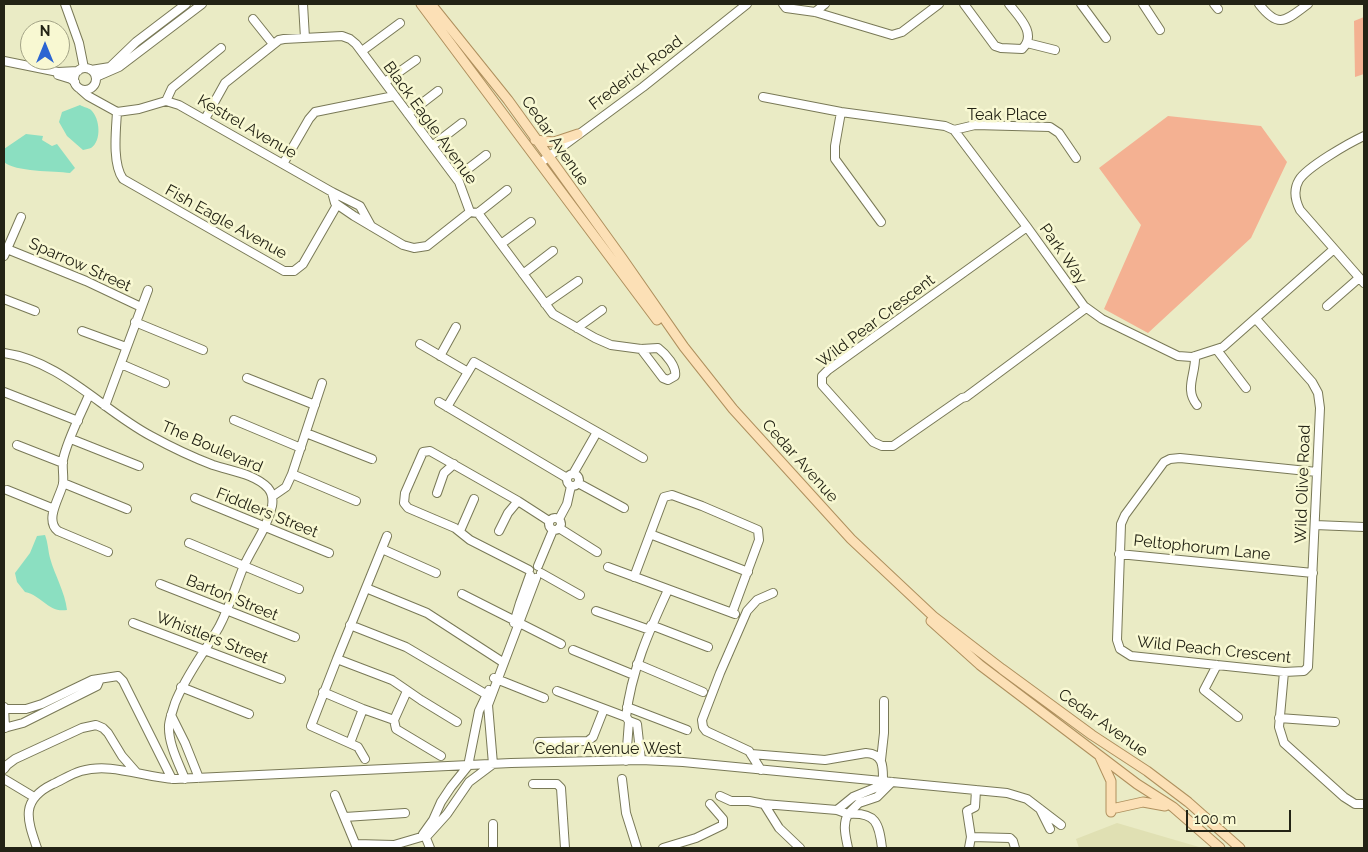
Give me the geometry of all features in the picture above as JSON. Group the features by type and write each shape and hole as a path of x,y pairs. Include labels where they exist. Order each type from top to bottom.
{"main road":[{"name":"Cedar Avenue","path":"421,4 622,258 708,378 780,462 857,545 933,616 1009,675 1188,802 1240,848"},
{"name":"Cedar Avenue","path":"431,4 508,100 535,140 544,160 657,319 734,417 818,511 919,611 980,665 1098,754 1173,807 1220,848"},
{"path":"535,140 554,142 578,134"},
{"path":"1098,754 1111,781 1114,810 1143,802 1173,807"}],"street":[{"path":"65,4 87,72 94,85 91,88 95,99"},
{"path":"75,82 74,78 87,72 110,67 131,47 186,4"},
{"path":"4,63 58,72 87,72 119,67 202,4"},
{"path":"303,4 305,38"},
{"name":"Frederick Road","path":"544,160 643,87 747,4"},
{"path":"782,4 788,8 815,12 894,35 902,32 939,4"},
{"path":"815,12 824,4"},
{"path":"964,4 995,46 1022,49 1029,37 1027,29 1009,4"},
{"path":"1081,4 1106,38"},
{"path":"1143,4 1160,30"},
{"path":"1259,4 1267,14 1275,19 1282,20 1292,16 1308,4"},
{"path":"165,19 171,27"},
{"path":"253,19 273,44"},
{"path":"362,52 400,23"},
{"name":"Black Eagle Avenue","path":"205,119 223,84 282,39 346,37 354,41 456,178 474,212 501,244 553,314 611,345 641,349 660,349 674,368 675,376 668,380 663,378 641,349"},
{"path":"1027,43 1055,50"},
{"path":"4,63 62,76 75,82 80,89 117,112 139,109 166,101 172,88 221,48"},
{"path":"385,82 416,60"},
{"path":"80,89 91,88"},
{"path":"408,114 438,91"},
{"path":"283,164 308,119 316,112 394,96"},
{"path":"763,97 841,112 936,125 954,130"},
{"name":"Kestrel Avenue","path":"166,101 179,105 205,119 360,206 371,226"},
{"name":"Fish Eagle Avenue","path":"117,112 118,167 123,179 284,272 294,271 303,264 338,205"},
{"path":"841,112 834,146 835,159 881,222"},
{"path":"432,146 462,123"},
{"name":"Teak Place","path":"954,130 975,125 1050,127 1059,133 1076,158"},
{"name":"Park Way","path":"954,130 1086,308 1182,358 1217,350 1228,344 1334,249"},
{"path":"1327,306 1362,280 1300,210 1296,202 1295,192 1299,180 1304,174 1344,146 1364,136"},
{"path":"456,178 486,155"},
{"name":"Kestrel Avenue","path":"338,205 406,246 420,248 431,243 507,190"},
{"path":"332,192 334,201 338,205"},
{"path":"6,252 22,217"},
{"path":"501,244 530,222"},
{"name":"Wild Pear Crescent","path":"1027,227 828,370 822,376 821,382 830,395 873,442 888,447 898,443 962,398 963,395 987,380 1009,361 1014,360 1086,308"},
{"path":"4,233 13,237"},
{"path":"523,274 553,251"},
{"name":"Sparrow Street","path":"6,252 86,281 141,307"},
{"path":"545,304 578,281"},
{"path":"105,406 148,290"},
{"path":"4,299 35,311"},
{"path":"577,328 602,310"},
{"name":"Wild Olive Road","path":"1256,319 1312,382 1318,393 1320,408 1309,663 1304,671"},
{"path":"135,322 203,350"},
{"path":"440,356 456,327"},
{"path":"82,331 126,347"},
{"path":"420,344 468,372"},
{"path":"1217,350 1246,388"},
{"name":"The Boulevard","path":"4,353 25,358 49,368 137,428 166,445 215,465 257,479 268,488 273,496 271,511 244,565 227,612 181,687 171,715 169,725 172,748 185,779"},
{"path":"1195,356 1195,368 1190,388 1191,395 1197,405"},
{"path":"447,407 474,362 643,458"},
{"path":"121,364 166,383"},
{"path":"247,378 315,405"},
{"path":"273,496 286,487 292,474 322,383"},
{"path":"4,392 78,421"},
{"path":"89,395 63,463 63,483 52,521 54,528 108,552"},
{"path":"439,402 570,476 578,478 549,526 597,552"},
{"path":"234,420 301,448"},
{"path":"570,476 597,432"},
{"path":"306,433 372,459"},
{"path":"71,439 139,466"},
{"path":"17,445 63,463"},
{"path":"554,519 518,501 430,451 423,452 403,499 404,504 408,508 460,531 470,540 580,595"},
{"name":"Wild Peach Crescent","path":"1304,671 1284,672 1131,656 1120,649 1117,644 1120,528 1122,521 1160,466 1167,460 1180,458 1317,472"},
{"path":"437,493 444,473 454,464"},
{"path":"292,474 356,501"},
{"path":"63,483 127,509"},
{"path":"575,485 624,508"},
{"path":"7,490 54,509"},
{"path":"608,567 634,577 668,590 734,613 759,540 758,530 672,495 664,497 634,577"},
{"name":"Fiddlers Street","path":"196,498 329,553"},
{"path":"460,531 474,499"},
{"path":"499,531 508,513 518,501"},
{"path":"1315,525 1364,526"},
{"path":"423,836 437,813 441,802 468,766 475,740 478,718 496,679 535,572 556,529"},
{"path":"650,534 748,572"},
{"path":"365,759 360,749 350,742 311,726 387,536"},
{"path":"190,543 298,589"},
{"path":"382,548 436,573"},
{"name":"Peltophorum Lane","path":"1119,554 1313,573"},
{"name":"Barton Street","path":"160,584 227,612 295,637"},
{"path":"366,588 427,613 501,661"},
{"path":"626,761 627,707 634,675 650,628 668,590"},
{"path":"761,770 746,749 706,731 702,720 720,673 748,611 757,600 773,593"},
{"path":"462,594 561,644"},
{"path":"596,611 708,647"},
{"path":"496,679 501,661 517,622"},
{"name":"Whistlers Street","path":"133,623 280,679"},
{"path":"350,626 406,647 488,696"},
{"path":"573,650 634,675"},
{"path":"337,659 392,680 456,722"},
{"path":"637,664 703,692"},
{"path":"1217,665 1204,690 1238,717"},
{"path":"1284,672 1279,718 1281,738 1288,748 1350,802 1360,805 1364,804"},
{"path":"100,680 97,686 29,720 5,728 4,708 26,709 42,704 92,680 100,680 114,675 120,677 123,681 172,779"},
{"path":"496,679 544,698"},
{"path":"181,687 249,714"},
{"path":"407,691 394,720 394,726 398,731 441,756"},
{"path":"557,691 637,724 641,760"},
{"path":"323,692 394,720"},
{"path":"335,795 356,846 388,846 423,836 444,818 465,787 476,776 493,764 488,696"},
{"path":"837,810 853,797 875,788 883,781 884,701"},
{"path":"627,707 687,730"},
{"path":"26,709 29,720"},
{"path":"350,742 363,709"},
{"path":"538,742 588,741 593,737 604,709"},
{"path":"171,715 199,778"},
{"path":"1279,718 1335,722"},
{"path":"4,769 10,761 82,728 96,726 106,730 122,756 136,772"},
{"path":"751,754 824,760 866,753 876,755 882,760"},
{"name":"Cedar Avenue West","path":"136,772 159,778 185,779 493,764 641,760 683,762 1017,795 1027,799 1061,825"},
{"path":"38,848 29,819 29,809 34,797 45,788 82,771 104,769 136,772"},
{"path":"4,780 34,797"},
{"path":"622,780 626,813 637,848"},
{"path":"456,781 465,787"},
{"path":"848,848 845,823 848,814 859,803 876,797 892,782"},
{"path":"533,784 554,784 560,786 565,848"},
{"path":"969,848 971,837 967,811 975,807 976,790"},
{"path":"720,796 731,802 750,800 764,804 837,810 848,814 864,815 875,821 879,827 882,848"},
{"path":"663,848 682,846 723,825 723,819 710,804"},
{"path":"764,804 779,828 800,848"},
{"path":"1039,808 1050,829"},
{"path":"345,817 405,813"},
{"path":"437,813 444,818"},
{"path":"493,824 494,848"},
{"path":"423,836 430,848"},
{"path":"971,837 1010,838 1015,848"}],"shaded area":[{"path":"1364,17 1364,74 1355,77 1354,21"},
{"path":"80,105 90,109 98,124 98,135 95,145 83,150 67,136 59,122 62,112"},
{"path":"1168,116 1261,126 1287,162 1251,238 1148,333 1104,309 1141,225 1099,168"},
{"path":"26,134 43,136 42,140 52,146 57,144 75,168 70,173 17,168 4,162 4,149"},
{"path":"45,535 50,558 67,610 50,607 25,592 17,582 15,573 30,553 37,536"},
{"path":"1117,823 1200,848 1079,848 1076,839"}]}
